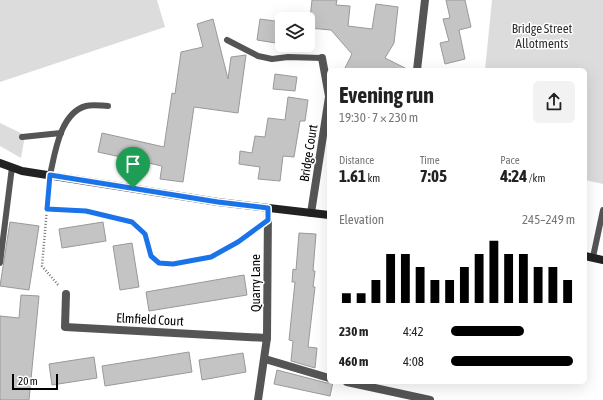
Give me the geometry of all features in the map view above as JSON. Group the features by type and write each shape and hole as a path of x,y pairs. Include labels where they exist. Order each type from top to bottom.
{"main road":[{"path":"0,163 22,171 218,202 327,215"},
{"path":"589,257 603,260"}],"street":[{"path":"416,68 425,0"},
{"name":"Bridge Court","path":"322,58 327,85"},
{"name":"Bridge Court","path":"311,213 327,109"},
{"name":"Quarry Lane","path":"258,400 267,338 268,208"},
{"name":"Elmfield Court","path":"66,294 65,327 267,338"},
{"path":"265,359 327,377"},
{"path":"356,384 430,400"}],"lane":[{"path":"227,40 258,56 272,59 288,57 322,58"},
{"path":"50,175 55,150 68,119 81,108 89,105 108,106"},
{"path":"22,137 61,133"},
{"path":"0,263 12,167"},
{"path":"589,257 603,210"}],"path":[{"path":"50,175 42,266 66,294"},
{"path":"47,209 86,211 132,222 145,234 151,256 159,263 173,264 211,257 238,242 268,220"}],"green space":[{"path":"0,0 157,0 165,27 0,82"},
{"name":"Bridge Street Allotments","path":"492,0 603,0 603,184 587,180 587,68 485,68"},
{"path":"0,123 25,135 21,158 0,146"}],"building":[{"path":"312,0 337,0 336,5 350,6 348,26 372,29 376,4 398,7 394,43 385,58 405,68 345,68 352,54 331,30 315,29 315,12 311,12"},
{"path":"446,0 465,0 471,27 459,30 465,59 445,64 440,43 449,41 443,19 450,18"},
{"path":"213,19 228,79 231,57 246,55 238,113 194,107 183,182 160,179 162,166 98,152 102,133 164,147 172,93 175,94 181,52 203,47 197,24"},
{"path":"260,19 275,21 275,43 257,40"},
{"path":"275,74 297,77 295,91 273,89"},
{"path":"288,97 308,100 305,121 300,121 294,157 283,156 280,181 258,179 260,167 239,164 240,151 252,153 255,136 265,137 268,118 285,120"},
{"path":"10,222 39,226 29,290 0,286"},
{"path":"103,222 106,241 62,248 59,229"},
{"path":"299,233 316,234 313,271 315,271 313,287 315,287 308,347 317,348 315,368 291,361 293,341 289,340 295,282 292,282 293,269 296,270"},
{"path":"132,243 139,287 120,290 113,246"},
{"path":"244,275 247,295 149,311 146,292"},
{"path":"21,295 39,296 29,400 0,400 0,316 19,318"},
{"path":"189,352 192,372 105,386 102,366"},
{"path":"243,353 246,372 202,380 199,360"},
{"path":"94,357 97,378 52,385 49,364"},
{"path":"277,370 327,384 333,384 330,396 274,384"}],"route":[{"path":"50,175 133,188 218,202 268,208 268,220 238,242 211,257 173,264 159,263 151,256 145,234 132,222 86,211 47,209 50,175"}]}
